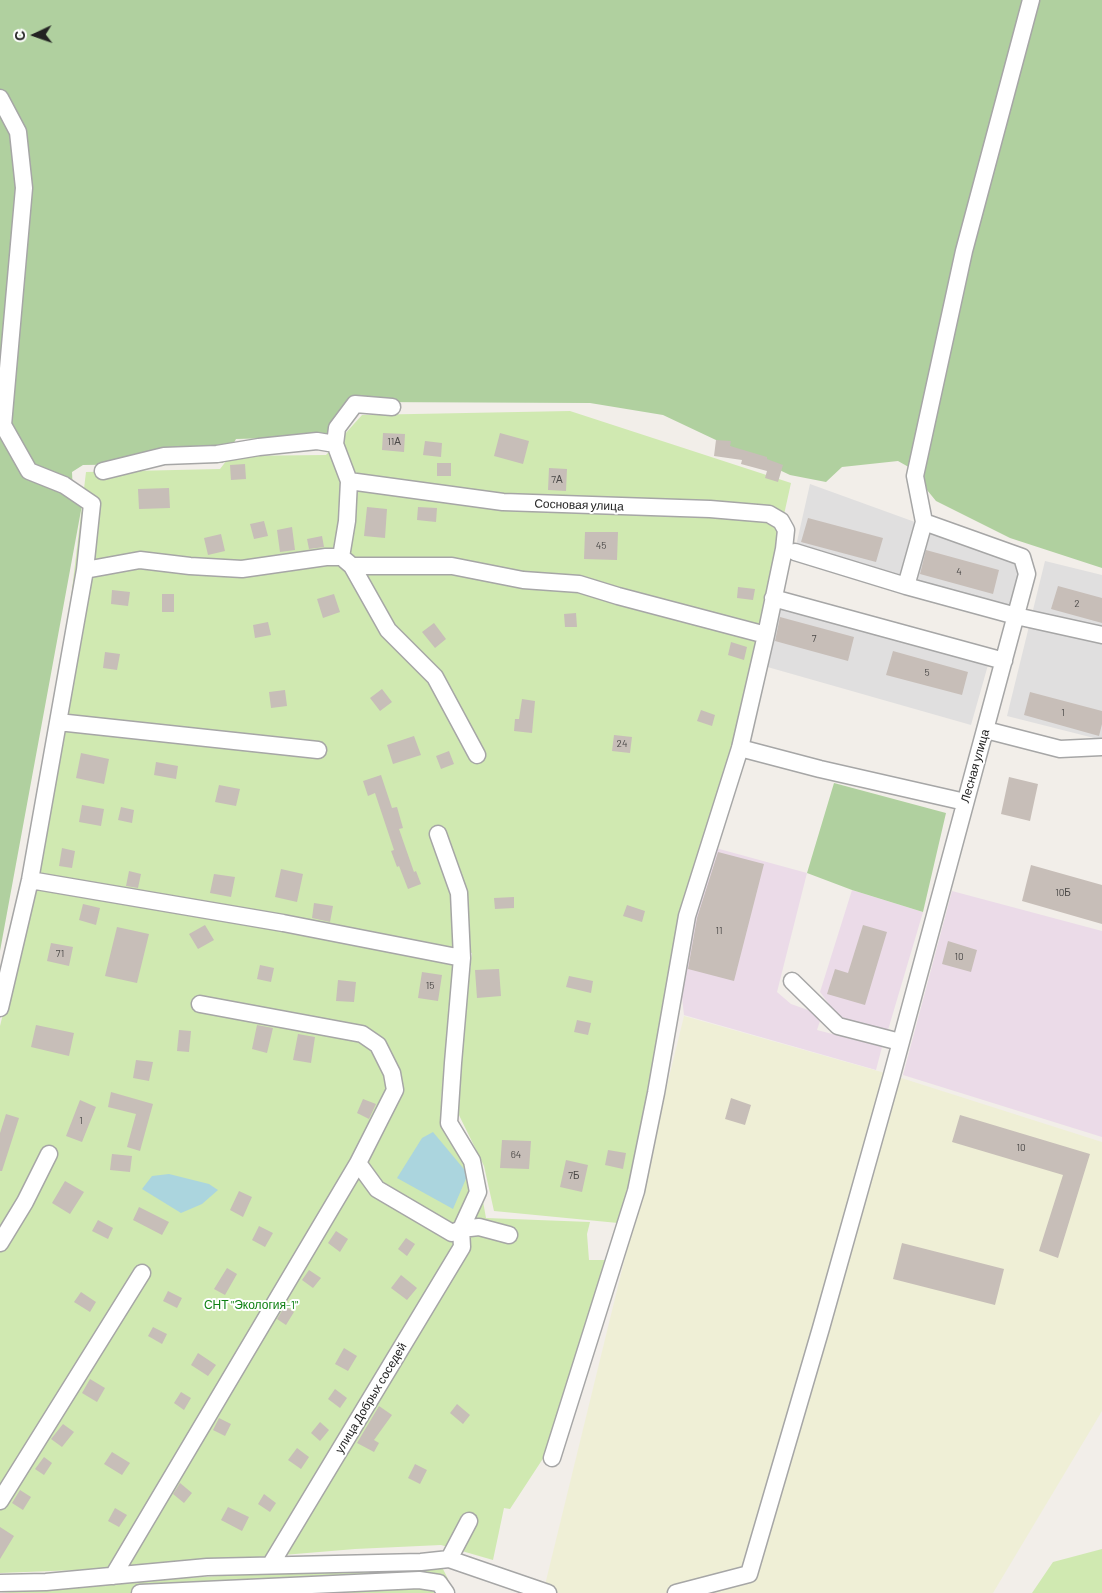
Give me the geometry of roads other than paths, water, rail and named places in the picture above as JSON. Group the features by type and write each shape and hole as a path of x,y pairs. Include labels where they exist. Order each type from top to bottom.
{"street":[{"path":"906,586 924,522 915,476 964,251 1031,0"},
{"path":"0,98 18,132 24,188 3,425 29,471 64,485 92,504 85,570 30,880 0,1008"},
{"path":"392,407 355,404 337,428 335,444 348,481 347,561 388,630 435,677 477,755"},
{"path":"103,471 164,456 217,454 259,447 317,441 335,444"},
{"name":"Сосновая улица","path":"348,481 503,502 710,509 770,514 781,522 786,530 790,550"},
{"name":"Лесная улица","path":"676,1593 749,1574 892,1075 925,927 986,730 1026,574 1022,557 924,522"},
{"path":"552,1458 636,1191 656,1093 687,916 740,748 773,598 790,550 906,586 1016,616 1102,635"},
{"path":"85,570 140,560 190,566 242,568 326,557 347,561 452,566 524,580 579,584 766,635"},
{"path":"773,598 1004,661"},
{"path":"58,722 318,750"},
{"path":"986,730 1060,749 1102,747"},
{"path":"740,748 820,769 965,802"},
{"name":"улица Добрых соседей","path":"271,1564 462,1247 461,1229 478,1192 472,1161 449,1123 462,958 459,893 438,834"},
{"path":"30,880 283,923 462,958"},
{"path":"792,981 838,1026 900,1042"},
{"path":"113,1576 358,1163 395,1090 392,1073 378,1045 362,1034 200,1004"},
{"path":"0,1243 25,1202 49,1154"},
{"path":"358,1163 377,1189 452,1233 461,1229 479,1226 509,1236"},
{"path":"0,1501 142,1273"},
{"path":"449,1559 469,1521"},
{"path":"0,1582 46,1582 207,1566 421,1562 449,1559 548,1593"},
{"path":"140,1593 419,1580 439,1583 446,1593"}],"water":[{"path":"433,1132 468,1174 453,1209 397,1178 422,1138"},
{"path":"169,1174 209,1184 218,1190 202,1204 181,1213 142,1189 152,1176"}],"park label":[{"name":"СНТ \"Экология-1\"","path":"251,1305"}]}
